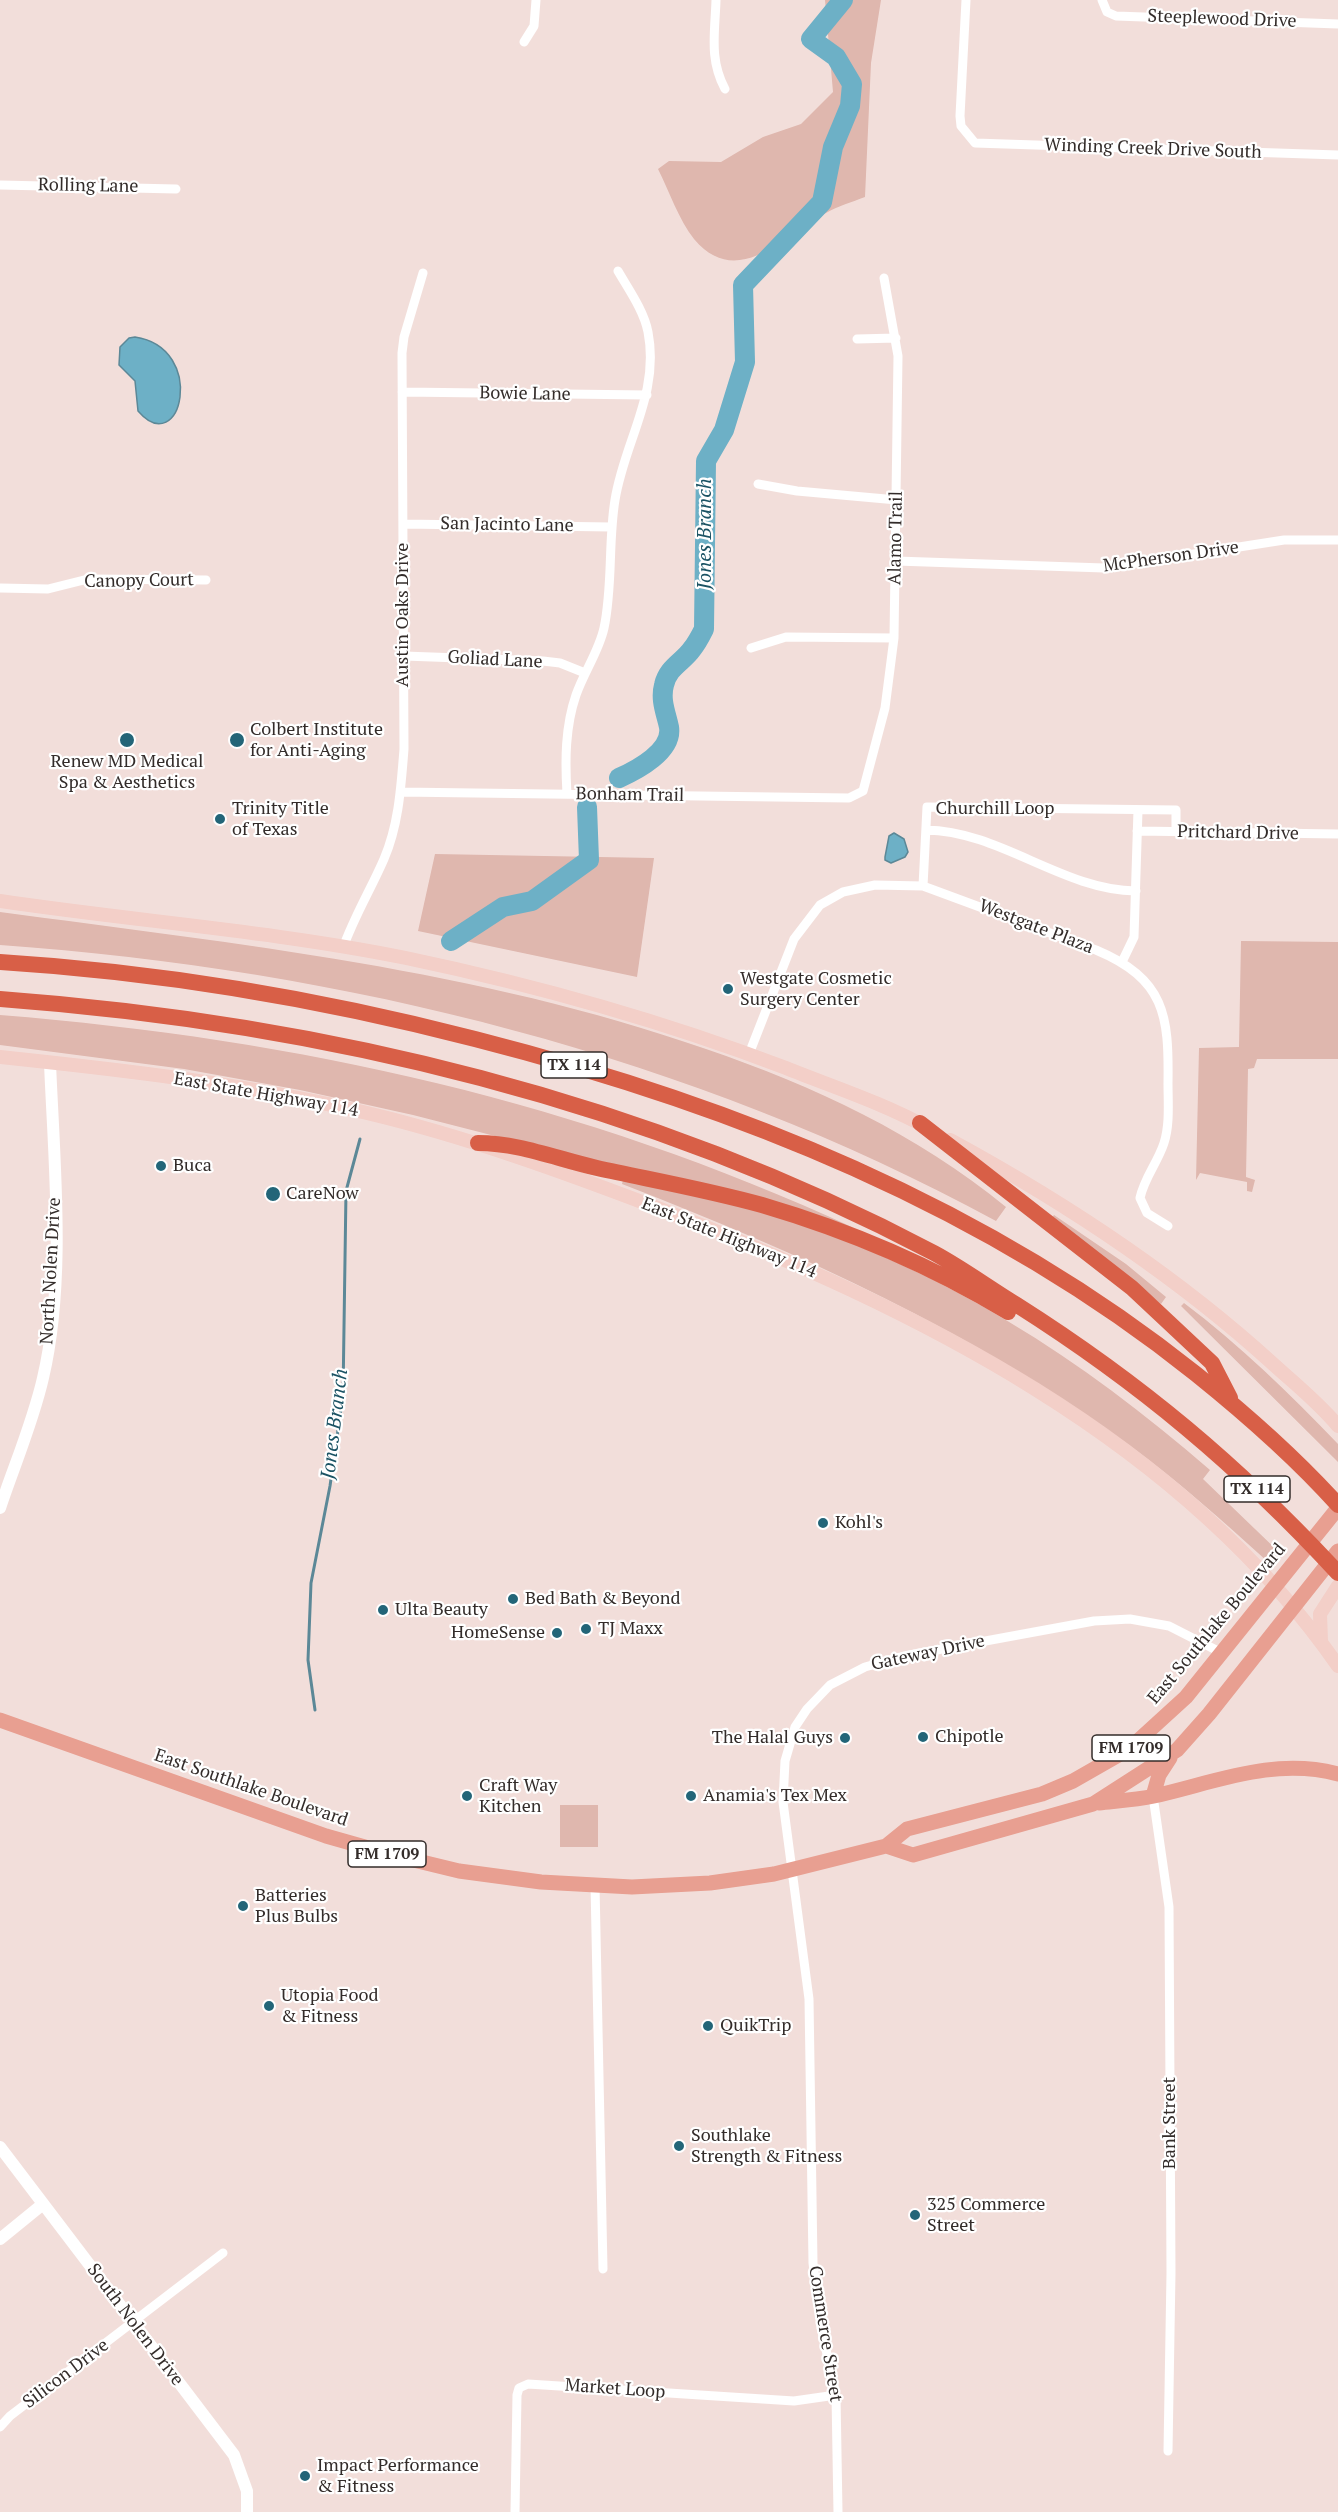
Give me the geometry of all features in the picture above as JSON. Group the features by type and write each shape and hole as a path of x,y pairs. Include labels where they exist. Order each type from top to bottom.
{"highway":[{"name":"TX 114","path":"0,962 124,973 314,1001 505,1046 655,1089 774,1133 872,1175 1006,1246 1103,1306 1155,1341 1276,1439 1338,1506"},
{"name":"TX 114","path":"0,999 68,1004 276,1033 475,1075 617,1118 794,1184 937,1255 1087,1350 1148,1394 1265,1496 1338,1573"},
{"path":"920,1123 1132,1288 1212,1363 1233,1404"},
{"path":"478,1143 503,1143 595,1168 710,1192 763,1206 830,1228 921,1265 1007,1311 1065,1347 1123,1388 1148,1394"}],"main road":[{"path":"0,901 405,958 605,1007 749,1054 920,1123 1015,1175 1092,1223 1197,1297 1319,1404 1338,1426"},
{"name":"East State Highway 114","path":"0,1057 271,1092 368,1113 478,1143 594,1184 793,1262 937,1334 1023,1381 1143,1464 1194,1504 1275,1584 1338,1666"},
{"path":"1319,1404 1338,1409"},
{"name":"East Southlake Boulevard","path":"0,1720 326,1836 393,1855 471,1872 541,1882 632,1887 710,1883 793,1869 886,1846 907,1829 1042,1794 1105,1764 1151,1731 1186,1696 1338,1506"},
{"name":"FM 1709","path":"886,1846 913,1855 1093,1804 1177,1750 1209,1714 1338,1551"},
{"path":"1321,1641 1320,1614 1338,1586"},
{"path":"1153,1796 1163,1766 1177,1750"},
{"path":"1093,1804 1153,1796 1215,1778 1273,1768 1320,1769 1338,1774"}],"street":[{"path":"524,42 534,26 536,0"},
{"path":"716,0 714,59 716,71 725,88"},
{"name":"Winding Creek Drive South","path":"966,0 960,116 969,139 975,143 1338,155"},
{"name":"Steeplewood Drive","path":"1102,0 1107,12 1116,16 1338,24"},
{"name":"Rolling Lane","path":"0,185 176,189"},
{"path":"567,794 566,748 569,718 604,627 611,527 617,485 652,373 648,332 618,271"},
{"name":"Austin Oaks Drive","path":"343,948 348,932 384,858 394,829 400,792 404,749 402,392 404,337 423,273"},
{"name":"Alamo Trail","path":"859,794 870,773 885,708 894,638 897,500 896,338 884,278"},
{"path":"857,339 896,338"},
{"name":"Bowie Lane","path":"402,392 647,395"},
{"path":"758,484 797,491 897,500"},
{"name":"San Jacinto Lane","path":"403,524 611,527"},
{"name":"McPherson Drive","path":"896,561 1104,568 1284,540 1338,540"},
{"name":"Canopy Court","path":"0,588 48,589 88,579 206,580"},
{"path":"751,648 786,637 894,638"},
{"name":"Goliad Lane","path":"404,656 543,661 560,663 585,673"},
{"name":"Bonham Trail","path":"400,792 849,798 859,794"},
{"name":"Churchill Loop","path":"923,885 927,807 1176,810 1176,832"},
{"path":"1122,962 1134,937 1138,810"},
{"path":"926,830 957,832 1108,890 1136,891"},
{"name":"Pritchard Drive","path":"1137,831 1338,834"},
{"name":"Westgate Plaza","path":"749,1054 794,939 820,905 843,892 860,887 923,885 1122,962 1150,987 1163,1012 1168,1030 1167,1132 1140,1198 1147,1214 1168,1226"},
{"name":"North Nolen Drive","path":"0,1508 43,1378 53,1316 56,1208 50,1062"},
{"name":"Gateway Drive","path":"793,1869 783,1802 785,1761 789,1743 807,1709 830,1685 847,1675 865,1666 904,1656 1112,1619 1149,1621 1169,1626 1220,1652"},
{"name":"Bank Street","path":"1153,1796 1169,1907 1171,2273 1168,2451"},
{"name":"Commerce Street","path":"793,1869 809,1999 813,2263 821,2327 836,2395 838,2512"},
{"path":"595,1885 603,2269"},
{"name":"South Nolen Drive","path":"0,2147 234,2455 247,2491 247,2512"},
{"path":"0,2239 43,2204"},
{"name":"Silicon Drive","path":"0,2427 10,2416 223,2253"},
{"name":"Market Loop","path":"515,2512 517,2395 519,2388 528,2384 794,2401 836,2395"}],"shaded area":[{"path":"825,0 881,0 871,63 865,197 826,213 761,254 744,259 727,260 711,254 694,239 689,231 658,169 669,161 721,162 763,137 801,124 833,92"},
{"path":"435,854 654,858 637,977 418,931"},
{"path":"0,912 356,962 533,998 620,1021 746,1063 825,1096 937,1157 1006,1207 996,1221 881,1163 761,1112 638,1067 513,1030 386,999 257,975 129,957 0,945"},
{"path":"1241,941 1338,942 1338,1059 1257,1059 1254,1068 1248,1069 1246,1177 1255,1180 1252,1192 1247,1191 1247,1182 1200,1173 1196,1180 1199,1048 1239,1047"},
{"path":"0,1015 111,1026 221,1041 330,1060 437,1083 543,1112 648,1145 751,1184 854,1228 413,1115 300,1090 184,1069 0,1045"},
{"path":"623,1180 782,1218 842,1239 955,1291 1061,1355 1161,1429 1210,1470 1203,1479 1282,1555 1278,1561 1268,1562 1200,1502 1129,1445 1070,1404 1009,1366 884,1298 820,1267 689,1210 622,1184"},
{"path":"1054,1215 1126,1264 1166,1297 1161,1304 1050,1220"},
{"path":"1184,1303 1245,1353 1320,1425 1338,1444 1338,1462 1181,1306"},
{"path":"560,1805 598,1805 598,1847 560,1847"}],"water":[{"path":"135,337 158,345 172,360 179,378 180,397 175,412 166,422 153,423 138,411 135,381 119,365 120,347 129,338"},
{"path":"894,833 904,839 908,852 905,857 891,863 885,860 885,857 889,836"}],"waterway":[{"name":"Jones Branch","path":"619,778 652,758 665,744 669,736 663,696 666,679 672,669 694,647 704,629 706,461 724,430 745,362 743,285 822,202 833,147 850,106 852,84 836,57 811,39 843,0"},
{"name":"Jones Branch","path":"451,941 503,907 532,901 589,860 587,807"},
{"name":"Jones Branch","path":"315,1710 308,1660 311,1583 330,1486 343,1395 346,1191 360,1139"}],"place":[{"name":"Renew MD Medical Spa & Aesthetics","path":"127,740"},
{"name":"Colbert Institute for Anti-Aging","path":"237,740"},
{"name":"Trinity Title of Texas","path":"220,819"},
{"name":"Westgate Cosmetic Surgery Center","path":"728,989"},
{"name":"Buca","path":"161,1166"},
{"name":"CareNow","path":"273,1194"},
{"name":"Kohl's","path":"823,1523"},
{"name":"Bed Bath & Beyond","path":"513,1599"},
{"name":"Ulta Beauty","path":"383,1610"},
{"name":"TJ Maxx","path":"586,1629"},
{"name":"HomeSense","path":"557,1633"},
{"name":"Chipotle","path":"923,1737"},
{"name":"The Halal Guys","path":"845,1738"},
{"name":"Craft Way Kitchen","path":"467,1796"},
{"name":"Anamia's Tex Mex","path":"691,1796"},
{"name":"Batteries Plus Bulbs","path":"243,1906"},
{"name":"Utopia Food & Fitness","path":"269,2006"},
{"name":"QuikTrip","path":"708,2026"},
{"name":"Southlake Strength & Fitness","path":"679,2146"},
{"name":"325 Commerce Street","path":"915,2215"},
{"name":"Impact Performance & Fitness","path":"305,2476"}]}
